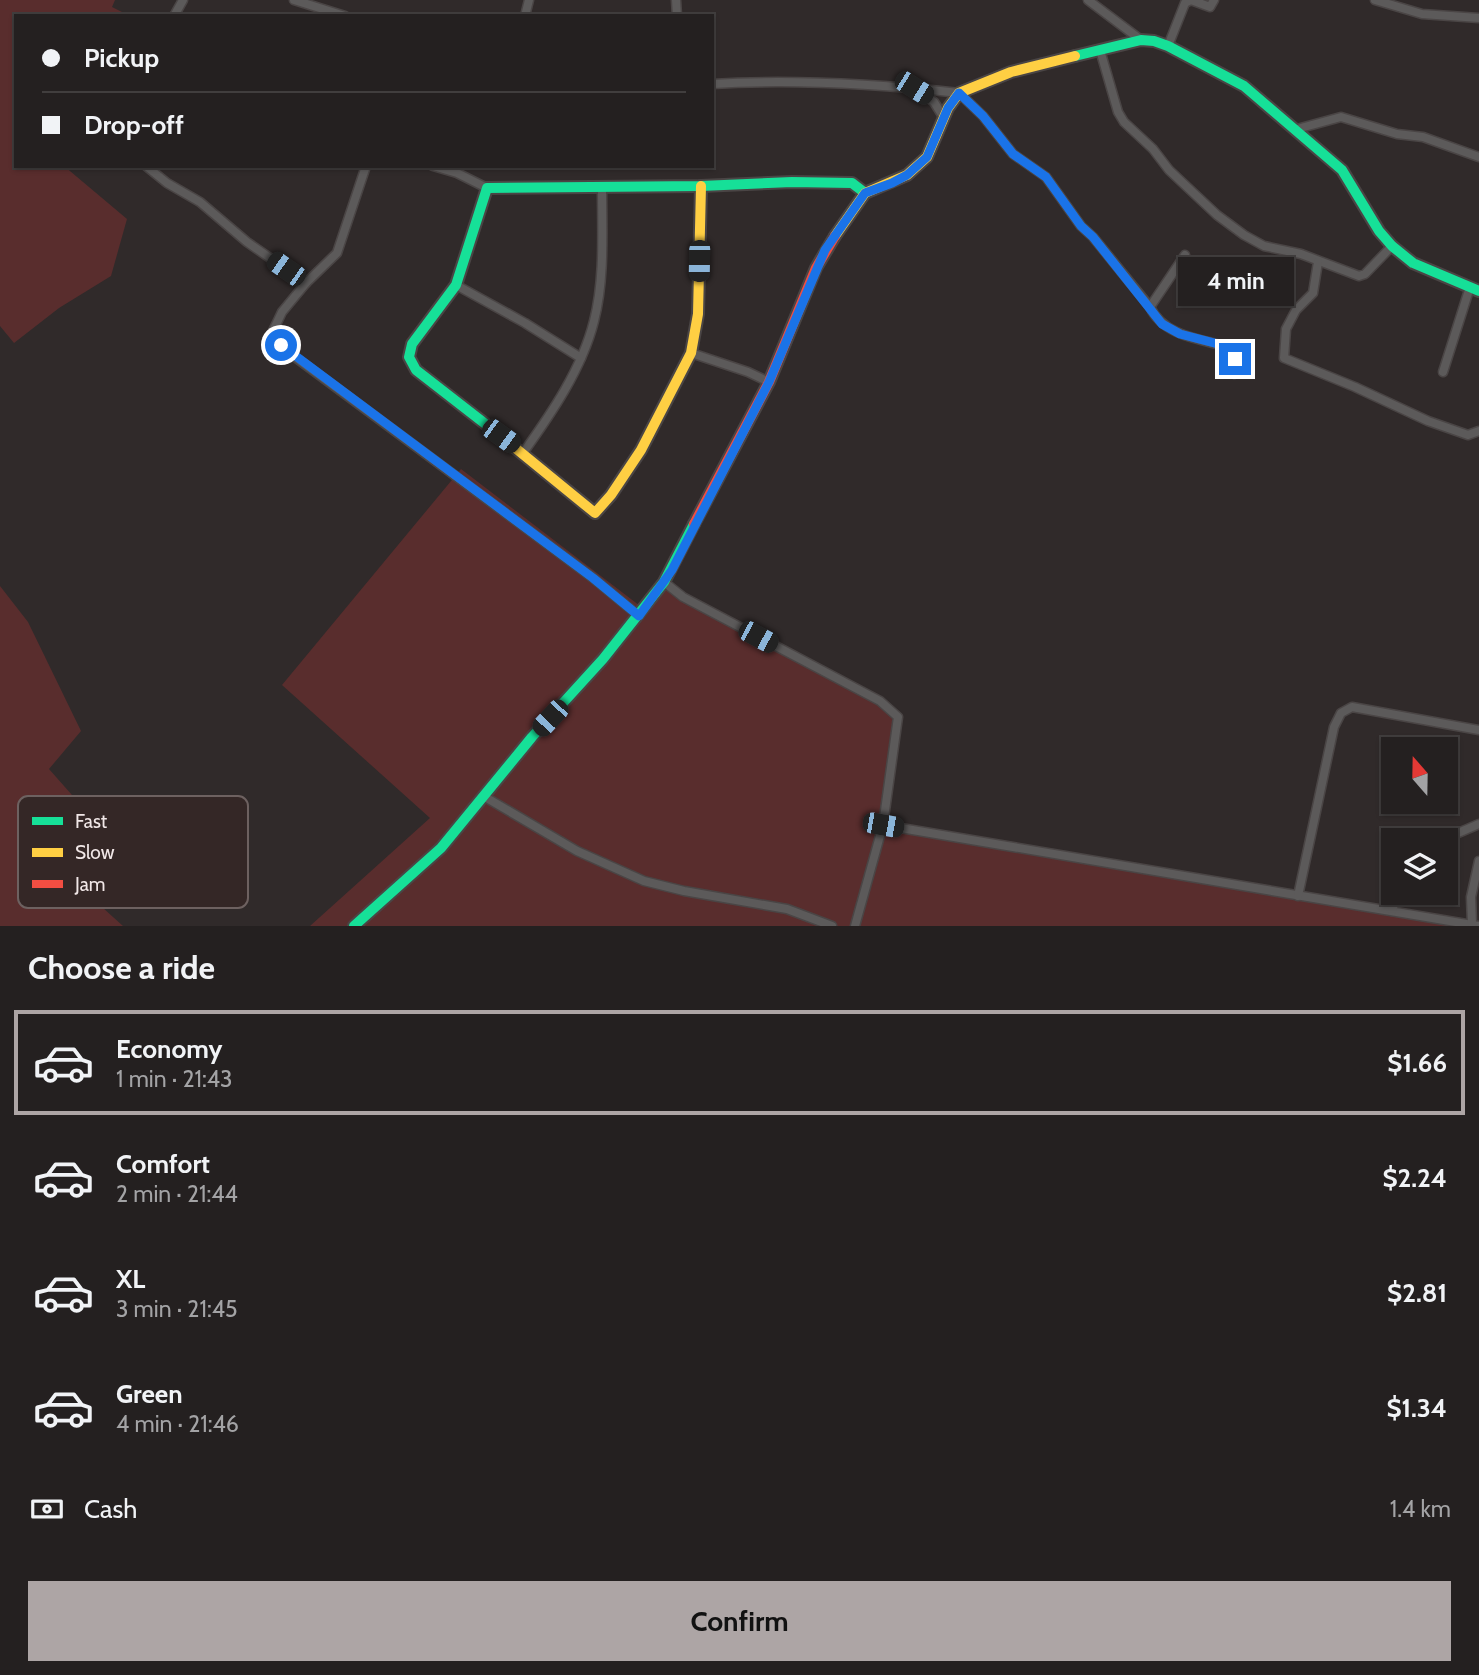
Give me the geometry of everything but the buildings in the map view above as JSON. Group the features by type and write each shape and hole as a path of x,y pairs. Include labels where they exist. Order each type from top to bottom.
{"street":[{"path":"294,0 339,14"},
{"path":"1088,0 1141,40"},
{"path":"1167,46 1185,3 1191,0 1210,6 1214,0"},
{"path":"1375,0 1422,14 1479,18"},
{"path":"1404,9 1409,0"},
{"path":"714,84 795,81 959,93 1011,72 1141,40 1167,46 1244,86 1297,129 1342,170 1379,231 1413,263 1475,289 1443,372"},
{"path":"1100,50 1120,116 1153,149 1169,170 1217,215 1244,235 1264,246 1301,254 1359,276 1365,274 1392,246"},
{"path":"914,88 934,102 944,118"},
{"path":"354,926 425,865 485,797 532,737 603,659 664,582 769,382 825,250 865,193 892,183 918,167 927,157 944,118 959,93"},
{"path":"959,93 983,116 1013,154 1046,177 1081,226 1150,307 1154,317 1180,334 1226,346 1235,359 1234,374"},
{"path":"1297,129 1341,117 1397,134 1423,137 1479,157"},
{"path":"148,168 167,183 200,202 247,242 306,282"},
{"path":"365,168 337,253 306,282 282,312 271,335 593,578 639,616"},
{"path":"440,168 457,173 486,188 701,186 792,182 852,183 865,193"},
{"path":"486,188 456,285 412,344 409,357 416,370 595,513 611,495 641,450 691,353 698,314 701,186"},
{"path":"523,453 547,419 581,358 595,321 600,279 602,187"},
{"path":"1150,307 1185,256"},
{"path":"1318,262 1313,293 1296,310 1286,328 1283,355 1287,361 1355,387 1439,426 1468,435 1479,431"},
{"path":"456,285 526,323 581,358"},
{"path":"691,353 769,382"},
{"path":"664,582 683,597 880,701 898,717 883,825 855,926"},
{"path":"1298,896 1334,727 1340,713 1352,707 1479,730"},
{"path":"485,797 577,851 644,881 684,891 787,909 832,926"},
{"path":"1458,833 1479,824"},
{"path":"883,825 1475,925 1471,897 1479,861"},
{"path":"1392,911 1394,905"}],"shaded area":[{"path":"0,0 115,0 112,7 126,14 14,14 14,168 66,168 127,219 111,276 59,308 14,343 0,326"},
{"path":"461,469 644,609 664,582 683,597 880,701 898,717 883,825 1479,926 310,926 430,818 282,685"},
{"path":"0,586 28,622 81,731 49,769 73,796 18,796 18,908 103,908 123,926 0,926"}],"traffic: fast":[{"path":"1075,56 1141,40 1154,41 1244,86 1342,170 1379,231 1392,246 1413,263 1479,291"},
{"path":"497,433 416,370 409,357 412,344 456,285 487,188 701,186 792,182 852,183 865,193"},
{"path":"354,926 441,848 532,737 603,659 664,582 694,524"}],"traffic: slow":[{"path":"835,236 865,193 907,175 927,157 948,108 959,93 1011,72 1075,56"},
{"path":"497,433 595,513 611,495 641,450 691,353 698,314 701,186"}],"traffic: jam":[{"path":"694,524 769,382 816,268 835,236"}],"route":[{"path":"281,345 593,578 639,616 672,570 769,382 825,250 865,193 907,175 927,157 948,108 959,93 983,116 1013,154 1046,177 1081,226 1150,307 1154,317 1180,334 1226,346 1235,359"}]}
